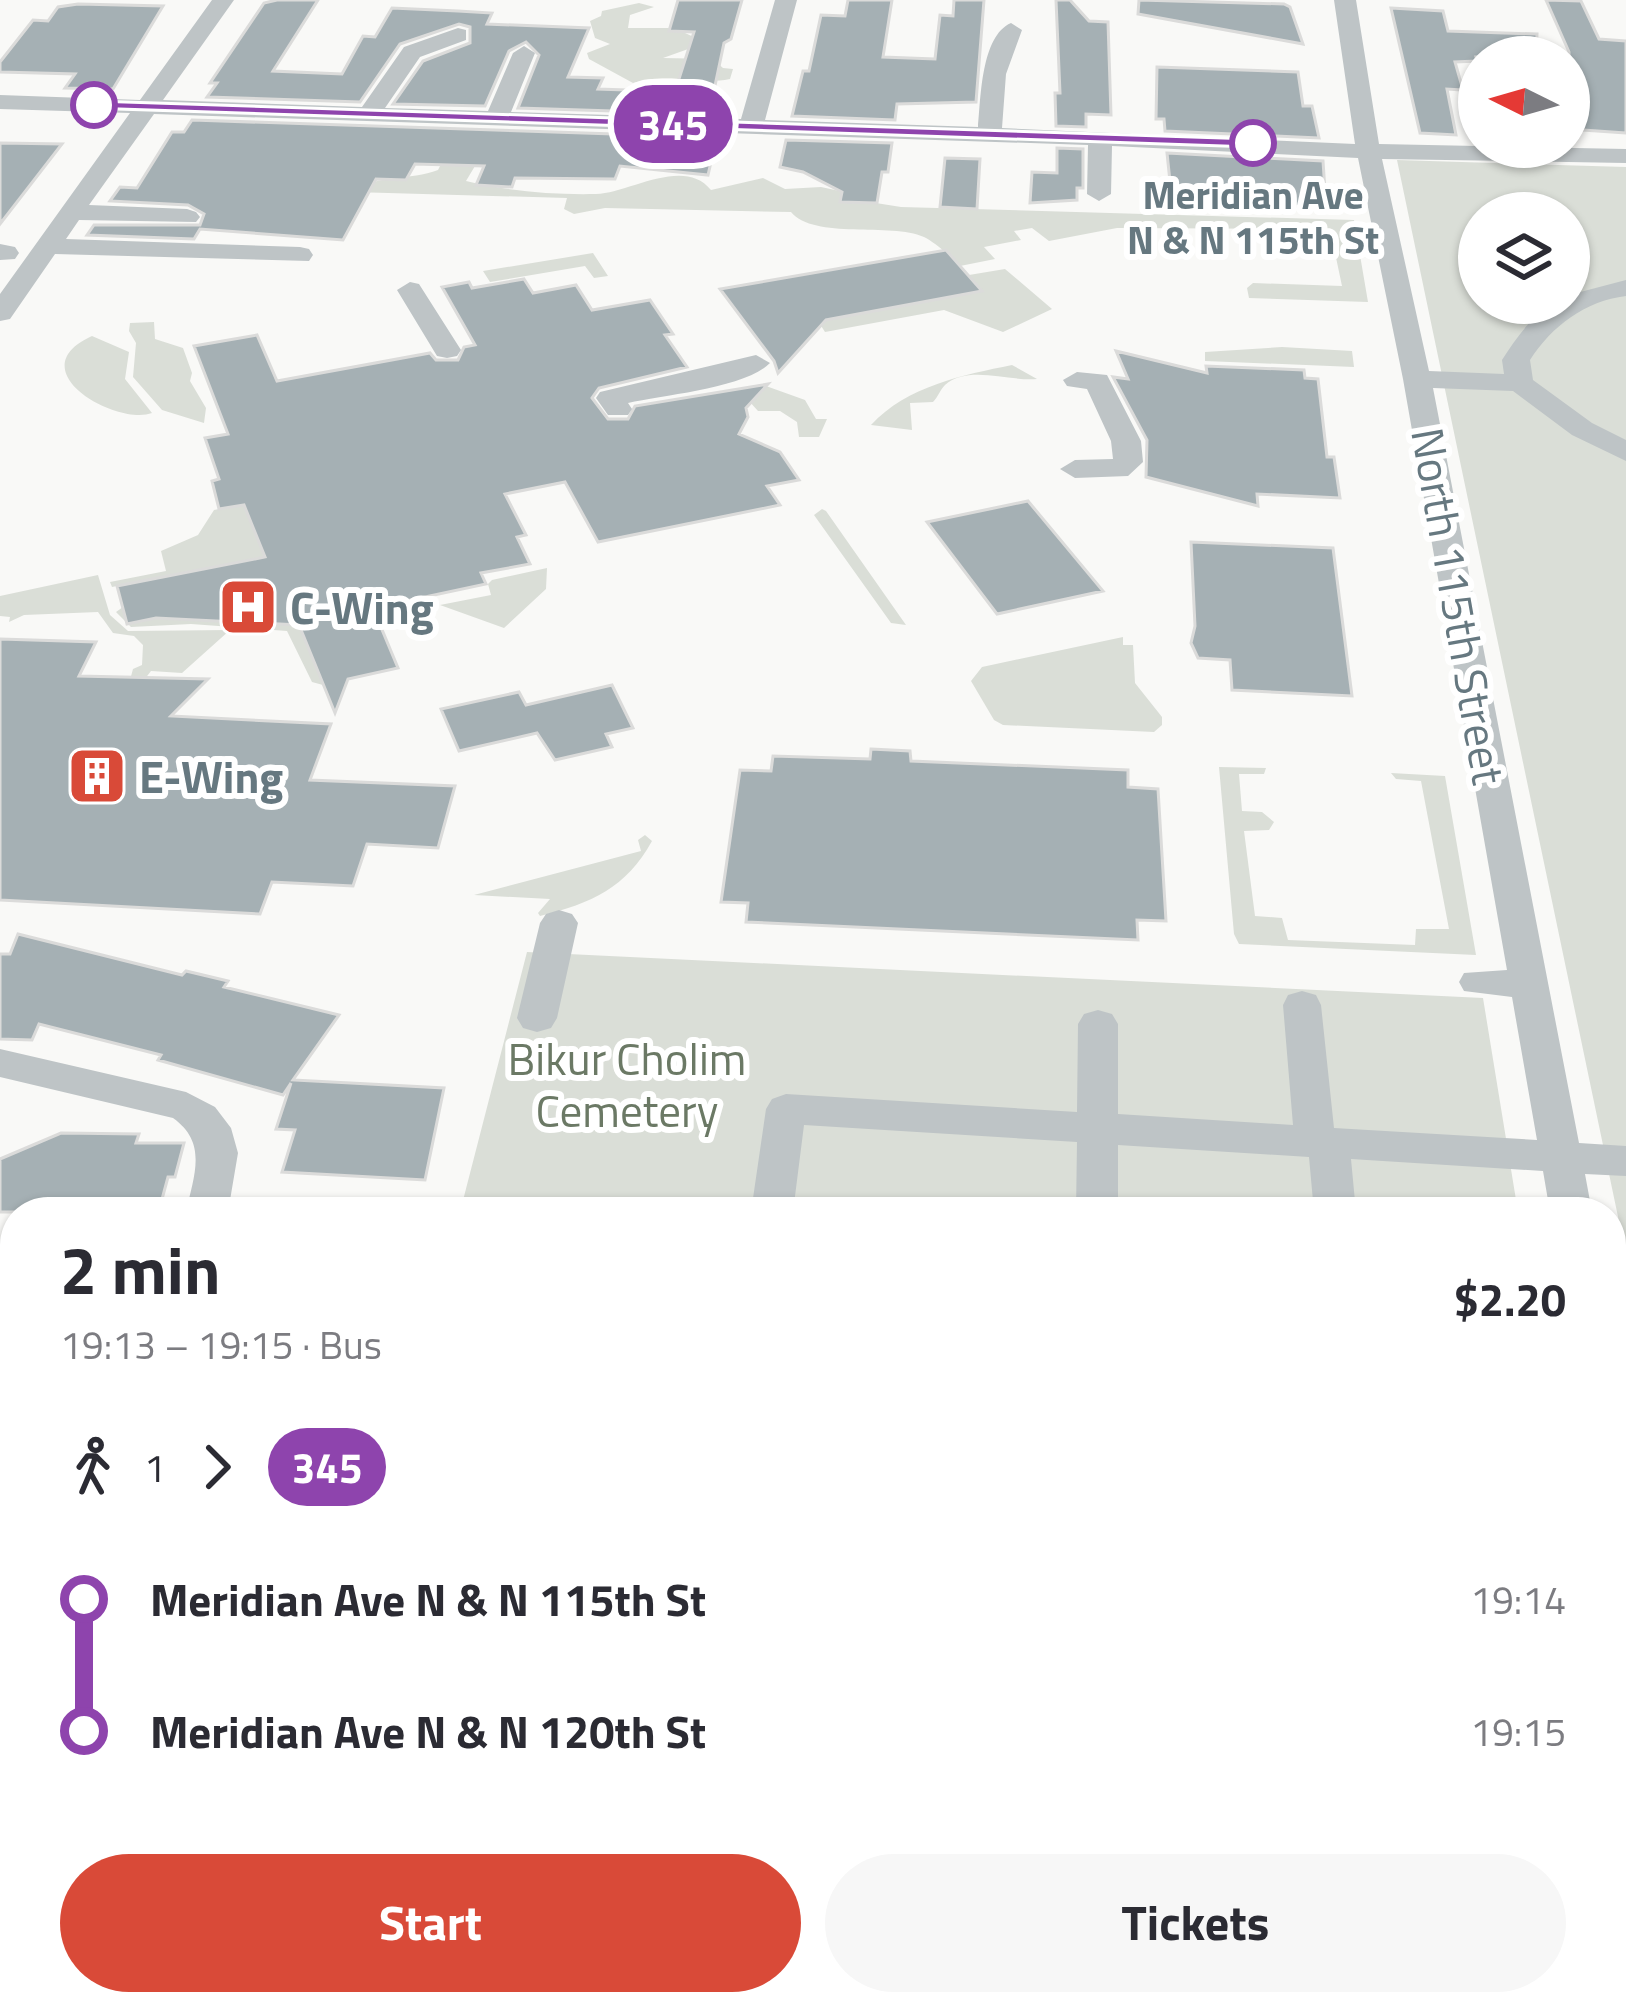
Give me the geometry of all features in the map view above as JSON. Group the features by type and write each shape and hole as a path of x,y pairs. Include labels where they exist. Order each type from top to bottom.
{"street":[{"path":"0,313 223,0"},
{"path":"751,127 786,0"},
{"name":"North 115th Street","path":"1345,0 1364,148 1417,379 1568,1197"},
{"path":"989,134 995,74 1011,30"},
{"path":"370,114 407,52 429,39 458,35"},
{"path":"497,118 524,53"},
{"path":"0,102 1626,156"},
{"path":"1099,194 1100,138"},
{"path":"70,212 188,217"},
{"path":"47,246 300,255"},
{"path":"1520,383 1516,360 1536,332 1586,296 1626,287"},
{"path":"410,290 447,350"},
{"path":"618,410 610,398 726,374 756,363"},
{"path":"1417,379 1520,383 1582,429 1626,452"},
{"path":"1075,469 1118,470 1128,462 1126,441 1097,381 1077,380"},
{"path":"537,1018 559,922"},
{"path":"1478,982 1529,985"},
{"path":"1302,1005 1332,1197"},
{"path":"1097,1197 1098,1024"},
{"path":"0,1063 186,1107 206,1118 216,1133 218,1156 210,1197"},
{"path":"774,1197 786,1108 1626,1161"}],"green space":[{"path":"639,3 654,7 630,15 628,28 674,28 696,38 691,48 663,58 713,59 733,69 730,79 660,78 633,83 589,59 587,53 610,44 595,38 590,21 602,11"},
{"path":"481,156 466,181 547,193 596,194 671,176 700,180 711,190 763,178 785,189 821,187 849,193 857,200 901,207 1354,220 1368,302 1249,298 1247,288 1253,283 1342,286 1330,229 1117,228 1049,241 1032,228 1014,231 1021,240 984,247 995,259 960,266 924,237 817,226 791,212 605,208 574,214 564,209 567,198 353,192 371,183 438,170 444,158"},
{"path":"1397,160 1458,162 1458,168 1626,167 1626,1197 1614,1197"},
{"path":"593,253 608,276 594,278 585,266 490,282 483,271"},
{"path":"1005,269 1052,309 1003,332 944,310 825,332 818,321 980,291 969,275"},
{"path":"154,322 155,339 183,348 192,373 190,381 206,408 204,423 162,410 133,377 136,343 130,323"},
{"path":"92,336 129,352 125,379 152,413 136,415 97,403 69,379 65,364 72,350"},
{"path":"1282,347 1352,351 1354,367 1205,361 1205,352"},
{"path":"1012,365 1037,379 990,375 954,379 933,402 910,403 912,430 871,425 919,392 955,378"},
{"path":"766,386 805,400 816,419 827,419 819,437 799,437 797,422 780,411 758,411 749,401"},
{"path":"244,504 298,550 112,587 110,582 166,571 161,551 198,535 214,510"},
{"path":"822,509 906,625 891,623 814,515"},
{"path":"547,568 546,589 504,628 440,605 491,595 488,584 492,580"},
{"path":"98,575 110,615 128,631 230,630 182,673 151,671 144,680 130,680 133,669 142,665 143,645 134,636 113,633 98,612 24,615 9,622 10,617 0,616 0,596"},
{"path":"123,607 156,618 299,625 323,685 312,682 287,631 191,624 131,627 116,612"},
{"path":"1123,637 1123,645 1133,645 1135,683 1162,717 1162,725 1154,732 1003,725 994,720 971,681 982,667"},
{"path":"1219,767 1266,768 1264,774 1239,774 1242,811 1262,812 1274,822 1269,830 1244,831 1255,916 1282,918 1288,940 1415,945 1416,929 1449,929 1421,781 1396,779 1391,773 1445,776 1476,955 1239,944 1234,934"},
{"path":"645,835 652,841 631,871 606,891 576,905 540,916 550,899 474,895 641,851 638,840"},
{"name":"Bikur Cholim Cemetery","path":"527,952 1483,998 1516,1197 464,1197"}],"building":[{"path":"318,0 273,71 342,74 363,36 375,37 392,8 458,11 492,13 487,24 589,28 568,77 603,78 598,89 656,91 658,82 678,82 694,32 669,31 678,0 742,0 731,39 724,43 709,114 518,108 539,55 526,42 509,51 485,106 393,104 423,61 470,43 470,27 459,24 400,44 360,102 207,97 217,83 210,83 264,3"},
{"path":"848,0 892,0 883,57 935,59 940,15 953,16 954,0 984,0 976,102 897,104 895,120 792,116 803,71 809,71 821,15 845,16"},
{"path":"1056,0 1070,0 1089,21 1108,22 1111,115 1086,114 1086,127 1056,126 1055,93 1060,93"},
{"path":"1139,0 1284,4 1290,7 1303,44 1138,14"},
{"path":"1546,0 1581,1 1599,39 1626,41 1626,133 1590,130 1590,36 1562,36"},
{"path":"163,6 113,89 65,88 75,74 0,72 0,62 33,20 48,21 58,7"},
{"path":"1391,8 1443,11 1448,31 1537,34 1458,36 1458,90 1447,89 1456,135 1420,133"},
{"path":"1157,67 1298,72 1303,106 1312,106 1319,138 1165,131 1164,119 1156,119"},
{"path":"192,120 704,137 701,149 714,149 708,175 620,166 615,179 515,178 512,187 476,185 484,166 415,164 406,180 376,179 343,240 200,229 194,239 87,235 94,225 200,225 204,214 188,205 110,201 120,187 137,188 172,132 184,132"},
{"path":"786,140 892,143 877,203 840,202 842,192 803,172 780,167"},
{"path":"0,143 62,144 0,224"},
{"path":"1057,148 1083,149 1083,188 1077,188 1077,200 1030,203 1032,172 1057,173"},
{"path":"1167,153 1323,161 1326,206 1273,207 1271,192 1263,192 1263,187 1202,185 1202,192 1171,191"},
{"path":"945,158 980,159 977,209 940,207"},
{"path":"946,250 982,291 826,320 778,373 720,289"},
{"path":"524,279 533,293 576,285 592,310 650,300 673,334 665,335 687,367 599,388 592,398 608,419 628,419 635,406 768,384 746,408 748,417 739,434 780,452 799,480 767,486 780,505 598,542 565,482 505,494 526,535 517,537 530,564 481,573 486,584 373,608 398,668 348,679 335,713 299,625 156,618 127,624 117,586 265,557 244,505 219,509 212,481 219,479 205,438 228,434 194,346 257,335 277,381 430,353 436,360 458,360 464,347 475,345 442,287 469,282 472,288"},
{"path":"1116,351 1207,373 1206,366 1304,370 1305,378 1318,379 1327,457 1334,457 1340,498 1257,494 1258,506 1146,477 1147,440 1113,377 1128,379"},
{"path":"1028,501 1103,591 997,614 927,522"},
{"path":"1191,542 1333,548 1352,696 1232,690 1230,660 1198,658 1191,643 1195,626"},
{"name":"E-Wing","path":"0,639 96,642 79,676 208,679 171,716 331,724 310,780 455,786 438,848 367,844 353,886 272,882 260,914 0,900"},
{"path":"612,685 633,728 606,734 612,747 555,760 537,733 459,751 441,709 519,692 526,705"},
{"path":"871,749 910,751 911,761 1128,770 1128,787 1158,789 1166,921 1137,920 1138,940 746,922 748,903 721,902 740,770 771,771 773,756 870,759"},
{"path":"18,934 182,975 186,971 228,981 224,987 339,1015 293,1080 444,1088 425,1180 282,1172 295,1130 276,1129 291,1083 283,1095 158,1060 161,1055 39,1024 32,1040 0,1039 0,954 10,954"},
{"path":"61,1133 139,1134 136,1143 184,1143 175,1177 168,1177 163,1197 0,1197 0,1159"}],"bus line":[{"name":"345","path":"94,105 1253,143"}],"place":[{"name":"Meridian Ave N & N 115th St","path":"1253,143"},
{"name":"C-Wing","path":"248,607"},
{"name":"E-Wing","path":"97,776"}]}
